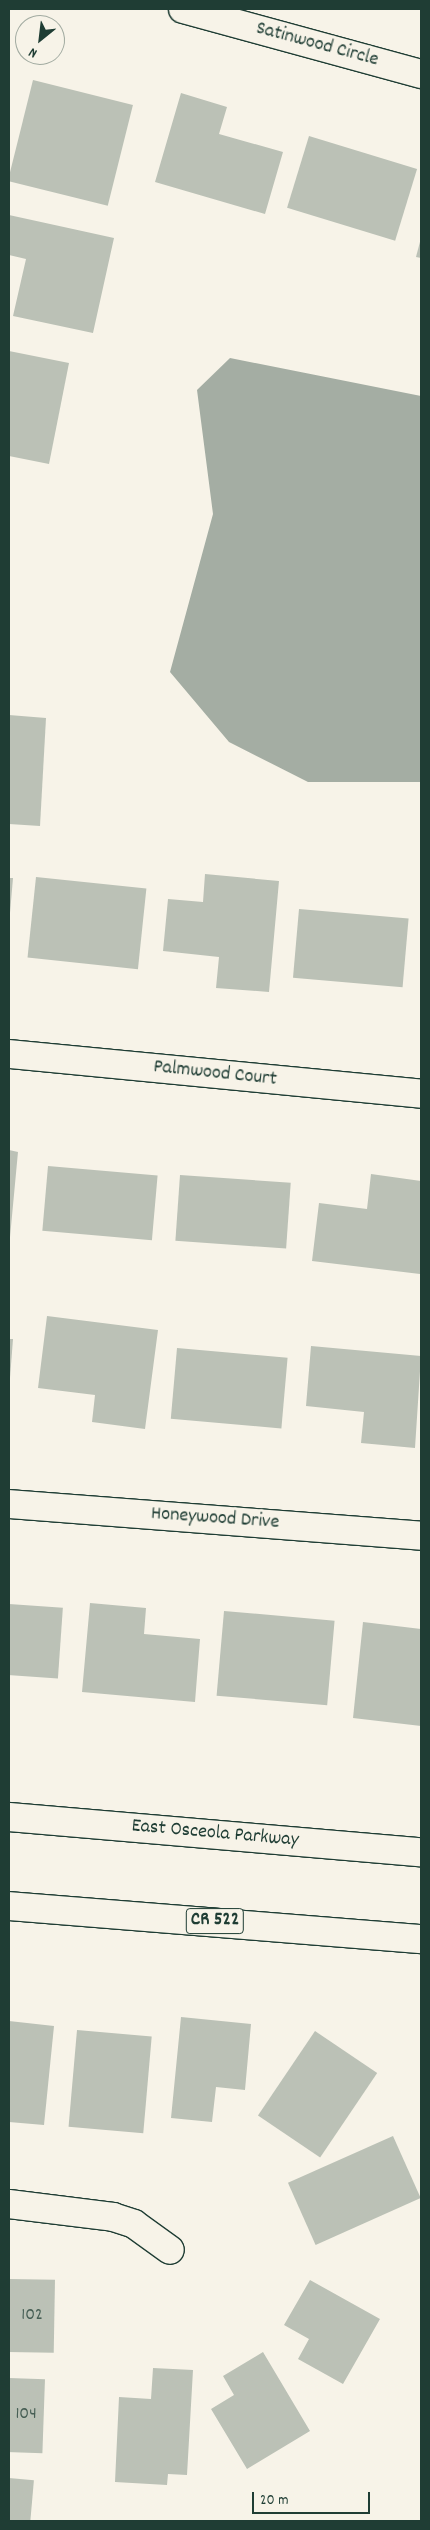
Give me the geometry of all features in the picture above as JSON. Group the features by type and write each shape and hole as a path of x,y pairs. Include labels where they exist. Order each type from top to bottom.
{"street":[{"name":"Satinwood Circle","path":"183,9 421,74"},
{"name":"Palmwood Court","path":"9,1054 421,1094"},
{"name":"Honeywood Drive","path":"9,1504 421,1536"},
{"name":"East Osceola Parkway","path":"9,1817 421,1852"},
{"path":"9,1836 53,1820"},
{"name":"CR 522","path":"9,1906 421,1939"},
{"path":"9,2204 112,2216 134,2224 170,2250"}],"shaded area":[{"path":"230,358 421,396 421,782 308,782 229,742 170,672 213,514 197,390"}],"building":[{"path":"33,80 133,105 108,206 9,181"},
{"path":"181,93 227,107 219,134 283,152 265,214 155,182"},
{"path":"309,136 417,169 395,241 287,208"},
{"path":"9,215 114,238 93,333 13,316 26,259 9,255"},
{"path":"421,238 421,258 416,257"},
{"path":"9,351 69,363 49,464 9,456"},
{"path":"9,715 46,718 40,826 9,824"},
{"path":"205,874 279,881 269,992 216,988 219,957 163,951 168,899 203,902"},
{"path":"36,877 146,889 138,969 28,958"},
{"path":"9,878 13,878 10,913 9,913"},
{"path":"299,909 409,919 403,987 293,978"},
{"path":"9,1150 18,1152 10,1237 9,1237"},
{"path":"48,1166 158,1176 152,1240 42,1231"},
{"path":"371,1174 421,1181 420,1274 312,1261 319,1203 367,1209"},
{"path":"180,1175 291,1183 286,1249 175,1241"},
{"path":"47,1316 158,1330 145,1429 92,1422 95,1395 38,1388"},
{"path":"9,1339 13,1339 10,1378 9,1378"},
{"path":"311,1346 421,1356 415,1448 361,1443 364,1412 306,1406"},
{"path":"177,1348 288,1358 281,1428 171,1419"},
{"path":"90,1603 146,1608 144,1634 200,1639 195,1702 82,1692"},
{"path":"9,1604 63,1608 58,1679 9,1675"},
{"path":"224,1611 335,1621 327,1705 217,1696"},
{"path":"363,1622 421,1629 421,1726 353,1718"},
{"path":"181,2017 251,2024 245,2090 216,2087 212,2122 171,2118"},
{"path":"9,2021 54,2026 44,2125 9,2122"},
{"path":"77,2030 152,2037 143,2133 69,2127"},
{"path":"315,2031 377,2073 320,2158 258,2116"},
{"path":"393,2136 421,2198 316,2245 288,2183"},
{"path":"9,2279 55,2280 54,2353 9,2352"},
{"path":"310,2280 380,2319 343,2384 298,2359 309,2339 284,2325"},
{"path":"263,2352 310,2431 247,2469 211,2409 234,2395 223,2376"},
{"path":"153,2368 193,2370 187,2475 168,2474 167,2485 115,2482 119,2397 151,2399"},
{"path":"9,2378 45,2379 42,2453 9,2452"},
{"path":"9,2478 34,2480 30,2521 9,2521"}]}
